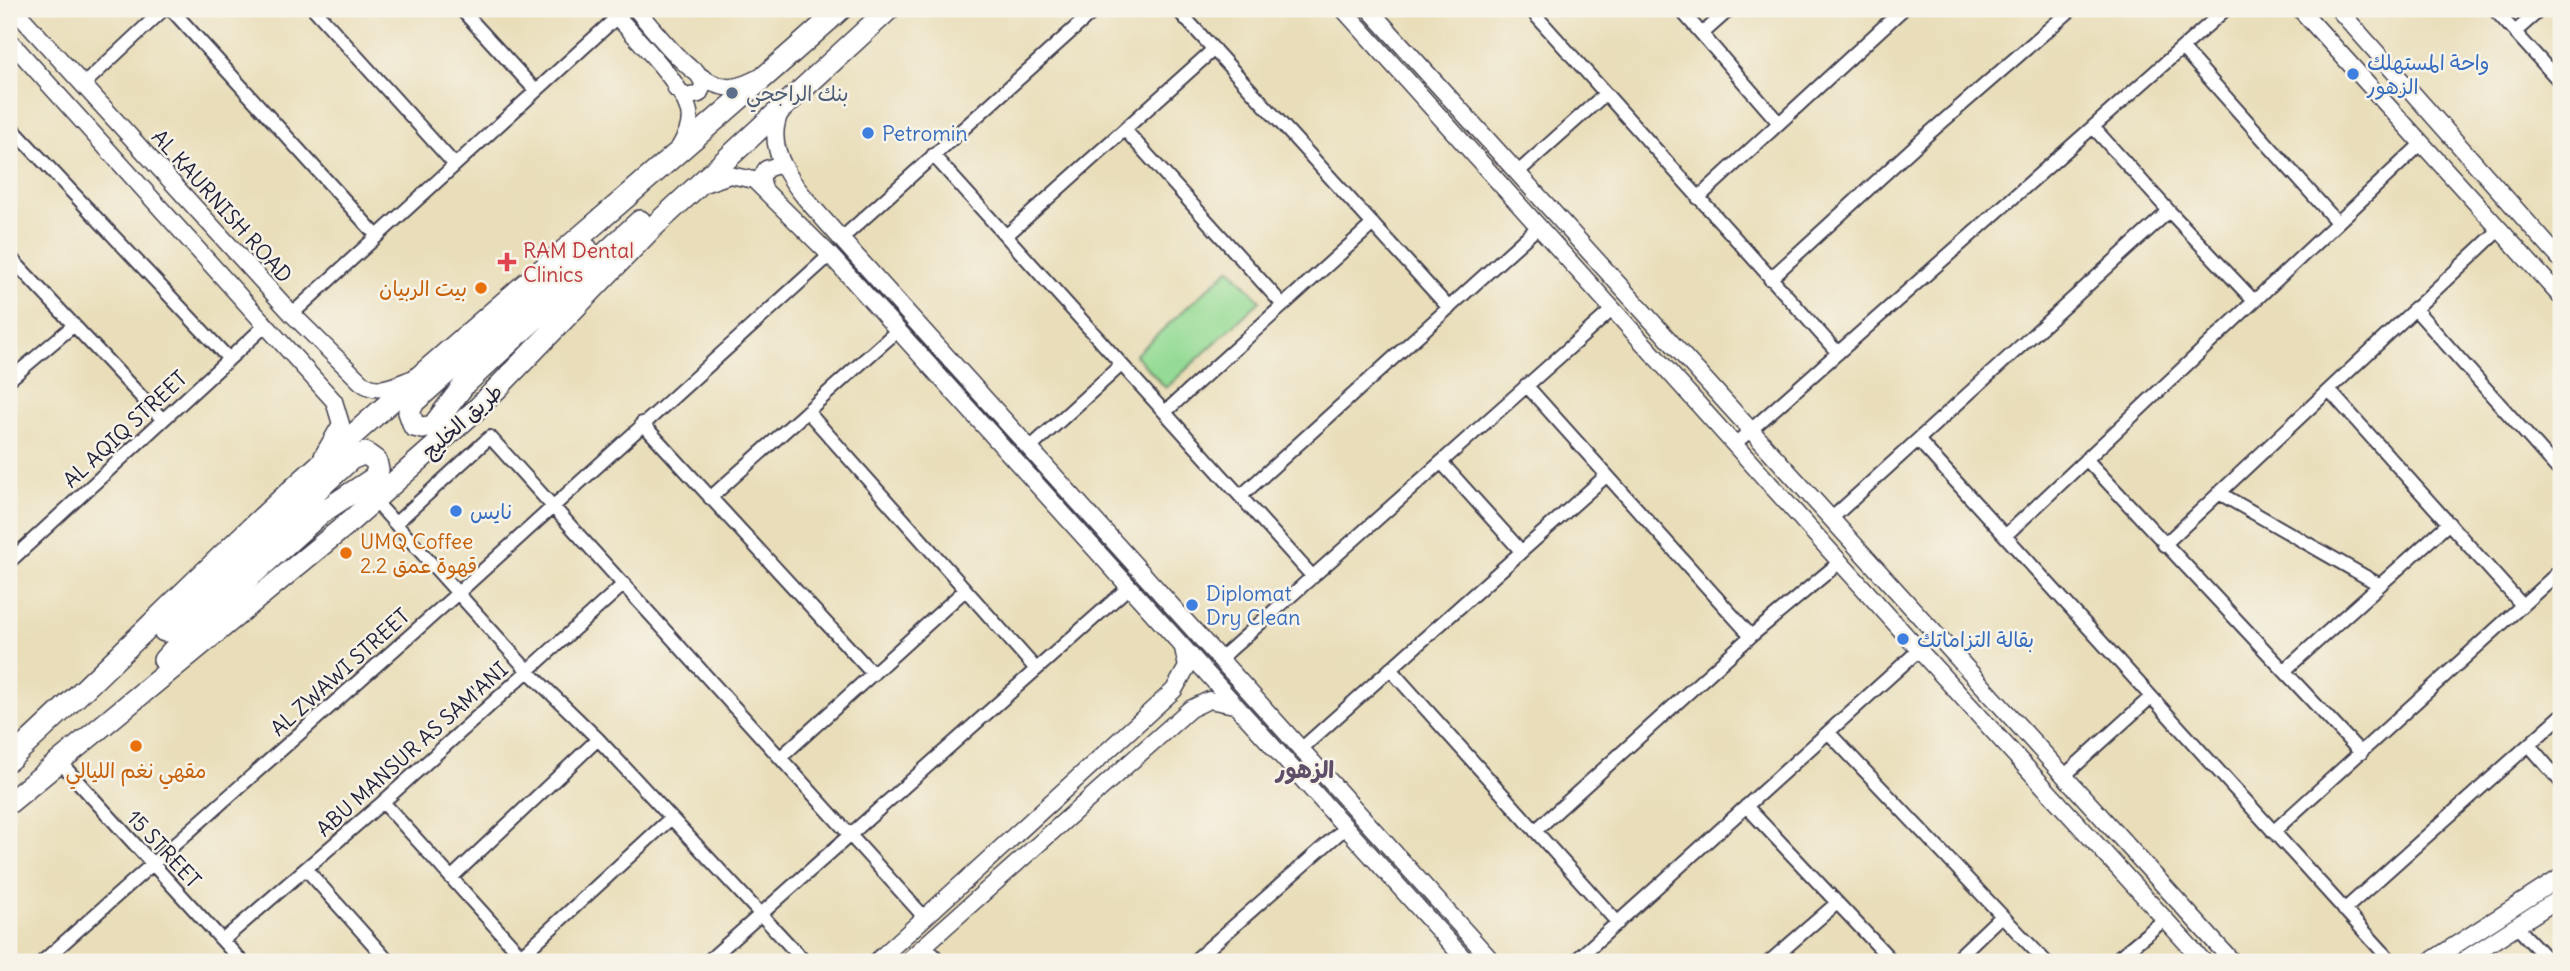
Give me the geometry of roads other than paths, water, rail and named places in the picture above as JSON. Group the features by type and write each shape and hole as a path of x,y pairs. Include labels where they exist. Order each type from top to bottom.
{"main road":[{"path":"9,760 220,555 313,470 514,291 672,161 841,9"},
{"name":"طريق الخليج","path":"9,803 374,500 510,377 630,250 692,190 889,9"},
{"path":"708,129 661,183 414,402 409,412 414,426 433,426 464,384 617,242 707,162 759,127"},
{"path":"51,721 122,668 355,456 365,453 372,457 377,466 374,478 321,513 192,628 121,708"}],"street":[{"name":"AL KAURNISH ROAD","path":"14,9 292,314 368,387 387,388 420,376"},
{"path":"83,85 164,9"},
{"path":"171,9 377,236"},
{"path":"314,9 455,165"},
{"path":"461,9 536,91"},
{"path":"636,9 672,50 714,84 731,88 769,73"},
{"path":"841,239 1096,9"},
{"path":"1177,9 1449,308"},
{"path":"1343,9 1919,650 2204,962"},
{"path":"1369,9 2233,962"},
{"path":"1530,9 1838,353"},
{"path":"1680,9 1779,123"},
{"path":"1702,34 1730,9"},
{"path":"1698,198 1903,9"},
{"path":"1770,279 1926,136 2072,9"},
{"path":"1735,444 2226,9"},
{"path":"2300,9 2561,297"},
{"path":"2494,9 2561,83"},
{"path":"2515,32 2541,9"},
{"path":"2345,11 2561,260"},
{"path":"215,267 277,316 292,314 536,91 614,13 686,97 699,94 704,80 694,69"},
{"path":"9,40 267,324 338,407 339,430 313,470"},
{"path":"2182,48 2337,222"},
{"path":"1007,235 1214,49"},
{"path":"672,161 689,122 686,106 675,87"},
{"path":"1517,173 1605,94"},
{"path":"786,102 774,136 776,151 786,169 841,239 1493,962"},
{"path":"9,125 229,359"},
{"path":"2093,127 2254,301"},
{"path":"1125,130 1283,305"},
{"path":"2005,536 2422,143"},
{"path":"933,155 1313,577"},
{"path":"764,189 761,178 766,169 778,165 786,169"},
{"path":"692,190 730,175 746,177 764,189 830,255 1467,962"},
{"path":"1831,519 2169,211"},
{"path":"1165,412 1373,224"},
{"path":"1241,496 1539,226"},
{"path":"2165,545 2500,229"},
{"name":"AL ZWAWI STREET","path":"42,962 458,593 830,255"},
{"path":"9,256 163,419"},
{"path":"2532,264 2561,289"},
{"path":"1220,659 1613,309"},
{"path":"2414,309 2561,473"},
{"name":"AL AQIQ STREET","path":"9,562 267,324"},
{"path":"9,380 74,325"},
{"path":"710,498 898,330"},
{"path":"1030,448 1121,365"},
{"path":"1526,385 1751,636"},
{"path":"2329,390 2522,605"},
{"path":"807,411 1036,669"},
{"path":"642,423 873,674"},
{"path":"396,523 490,437 925,918"},
{"path":"1919,441 2392,962"},
{"path":"2087,459 2361,753"},
{"path":"1441,462 1521,551"},
{"path":"1301,749 1606,476"},
{"path":"2219,494 2380,585"},
{"path":"374,500 528,671 598,739 805,962"},
{"path":"2284,671 2449,523"},
{"path":"1535,831 1751,636 1840,562"},
{"path":"2273,832 2561,570"},
{"path":"707,962 1129,587 1136,583 1141,585 1166,611 1195,631"},
{"name":"ABU MANSUR AS SAM'ANI","path":"223,940 383,802 624,584"},
{"path":"781,757 965,590"},
{"path":"876,962 1174,690 1187,667 1182,646"},
{"path":"1574,962 1919,650"},
{"path":"1390,669 1618,923"},
{"path":"906,962 1190,709 1194,703 1193,693 1185,688 1174,690"},
{"path":"2064,776 2151,696"},
{"path":"1190,709 1209,700 1226,701 1237,707"},
{"path":"2344,910 2561,716"},
{"path":"1828,732 2046,962"},
{"path":"451,878 598,739"},
{"path":"2529,745 2561,782"},
{"name":"15 STREET","path":"58,761 242,962"},
{"path":"383,802 524,959 671,818"},
{"path":"1746,806 1892,962"},
{"path":"1193,962 1345,828"},
{"path":"306,869 388,962"},
{"path":"2429,962 2561,877"},
{"path":"2461,962 2561,897"},
{"path":"1769,962 1836,903"},
{"path":"1953,962 2001,916"},
{"path":"2113,962 2165,919"},
{"path":"2516,926 2550,962"},
{"path":"925,945 940,962"}],"place":[{"name":"واحة المستهلك الزهور","path":"2353,74"},
{"name":"بنك الراجحي","path":"732,93"},
{"name":"Petromin","path":"868,133"},
{"name":"RAM Dental Clinics","path":"507,262"},
{"name":"بيت الربيان","path":"481,288"},
{"name":"نايس","path":"456,511"},
{"name":"UMQ Coffee 2.2 قهوة عمق","path":"346,553"},
{"name":"Diplomat Dry Clean","path":"1192,605"},
{"name":"بقالة التزاماتك","path":"1903,639"},
{"name":"مقهي نغم الليالي","path":"136,746"}],"district":[{"name":"الزهور","path":"1305,769"}]}
